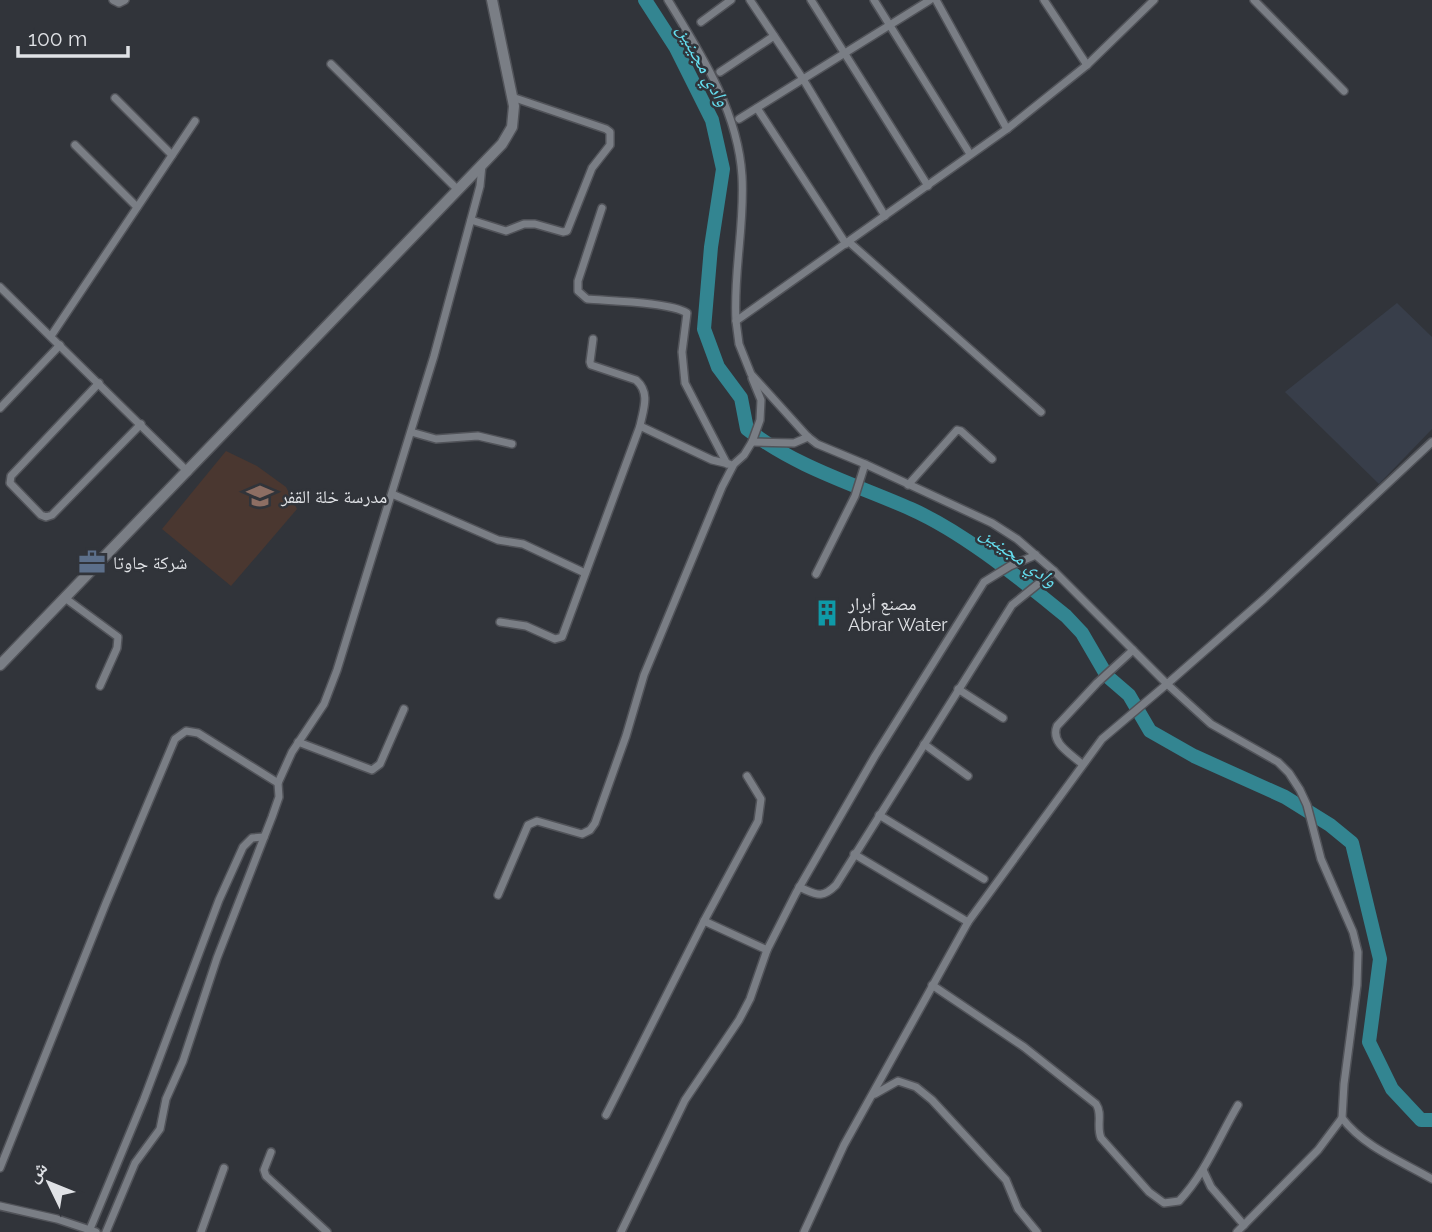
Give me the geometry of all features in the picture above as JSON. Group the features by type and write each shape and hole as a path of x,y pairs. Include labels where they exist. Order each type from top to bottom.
{"street":[{"path":"113,0 119,3 124,0"},
{"path":"498,895 532,821 582,834 590,830 595,823 626,736 644,674 731,464 744,455 761,420 761,400 739,344 736,321 742,177 734,133 722,97 668,0"},
{"path":"701,22 731,0"},
{"path":"750,0 803,79 885,216"},
{"path":"811,0 928,186"},
{"path":"874,0 970,154"},
{"path":"739,119 933,0 1007,129"},
{"path":"1044,0 1087,65"},
{"path":"736,321 1007,129 1087,65 1154,0"},
{"path":"1254,0 1344,91"},
{"path":"0,665 502,144 512,127 514,116 496,1"},
{"path":"720,72 774,36"},
{"path":"331,64 458,190"},
{"path":"471,220 506,231 524,224 568,231 592,168 610,145 610,132 607,129 512,97"},
{"path":"116,98 172,155"},
{"path":"757,108 847,243 1041,412"},
{"path":"51,336 195,121"},
{"path":"75,145 137,207"},
{"path":"106,1232 135,1163 160,1129 166,1099 186,1054 217,958 279,797 278,783 298,742 324,704 328,693 411,432 471,220 480,186 482,165"},
{"path":"601,208 578,281 578,291 587,299 663,306 687,313 682,352 685,383 731,464"},
{"path":"0,287 188,472"},
{"path":"500,622 526,626 558,639 562,637 640,426 646,398 642,385 636,380 592,365 590,362 593,339"},
{"path":"0,408 60,345"},
{"path":"751,374 817,444 992,523 1017,539 1054,571 1211,724 1278,762 1300,790 1307,805 1321,859 1353,932 1358,952 1357,985 1342,1118 1318,1150 1237,1232"},
{"path":"99,383 11,476 10,483 41,515 52,515 141,424"},
{"path":"640,426 712,460 731,464"},
{"path":"908,485 957,430 961,430 992,458"},
{"path":"411,432 436,439 478,436 512,444"},
{"path":"752,442 794,443 808,437"},
{"path":"804,1232 844,1145 968,922 1082,764 1102,740 1128,716 1145,705 1264,599 1432,442"},
{"path":"817,574 855,496 865,464"},
{"path":"392,494 498,540 523,544 585,573"},
{"path":"621,1232 685,1100 739,1020 750,999 767,950 799,887 920,683 981,587 993,575 1036,555"},
{"path":"799,887 819,895 827,893 836,885 1012,605 1054,571"},
{"path":"65,597 118,638 117,648 100,686"},
{"path":"1082,764 1057,741 1054,732 1061,720 1133,650"},
{"path":"958,689 1003,718"},
{"path":"298,742 372,770 376,769 404,709"},
{"path":"0,1168 175,739 186,731 198,733 278,783"},
{"path":"924,744 968,776"},
{"path":"606,1115 758,821 761,799 747,776"},
{"path":"879,815 984,879"},
{"path":"0,1206 93,1231 238,857 247,841 258,836 264,837"},
{"path":"855,854 968,922"},
{"path":"704,921 767,950"},
{"path":"932,985 1024,1047 1096,1104 1100,1111 1098,1131 1101,1138 1157,1199 1164,1203 1179,1201 1203,1170 1238,1105"},
{"path":"871,1097 898,1081 924,1093 1006,1180 1018,1209 1037,1232"},
{"path":"1342,1118 1368,1143 1432,1179"},
{"path":"271,1152 264,1170 266,1176 327,1232"},
{"path":"201,1232 225,1168"},
{"path":"1203,1170 1209,1184 1244,1225"}],"shaded area":[{"path":"1397,303 1432,337 1432,429 1379,484 1285,392"},
{"path":"226,451 257,466 286,487 297,509 231,586 162,529"}],"waterway":[{"name":"وادي مجينين","path":"645,0 676,48 712,120 723,169 711,247 704,329 718,367 741,398 747,429 806,465 911,509 972,544 1066,616 1082,633 1107,676 1129,695 1150,731 1194,756 1285,797 1330,825 1352,843 1380,959 1369,1042 1392,1089 1421,1120 1432,1120"}],"place":[{"name":"مدرسة خلة القفر","path":"260,496"},
{"name":"شركة جاوتا","path":"92,562"},
{"name":"مصنع أبرار Abrar Water","path":"827,613"}]}
